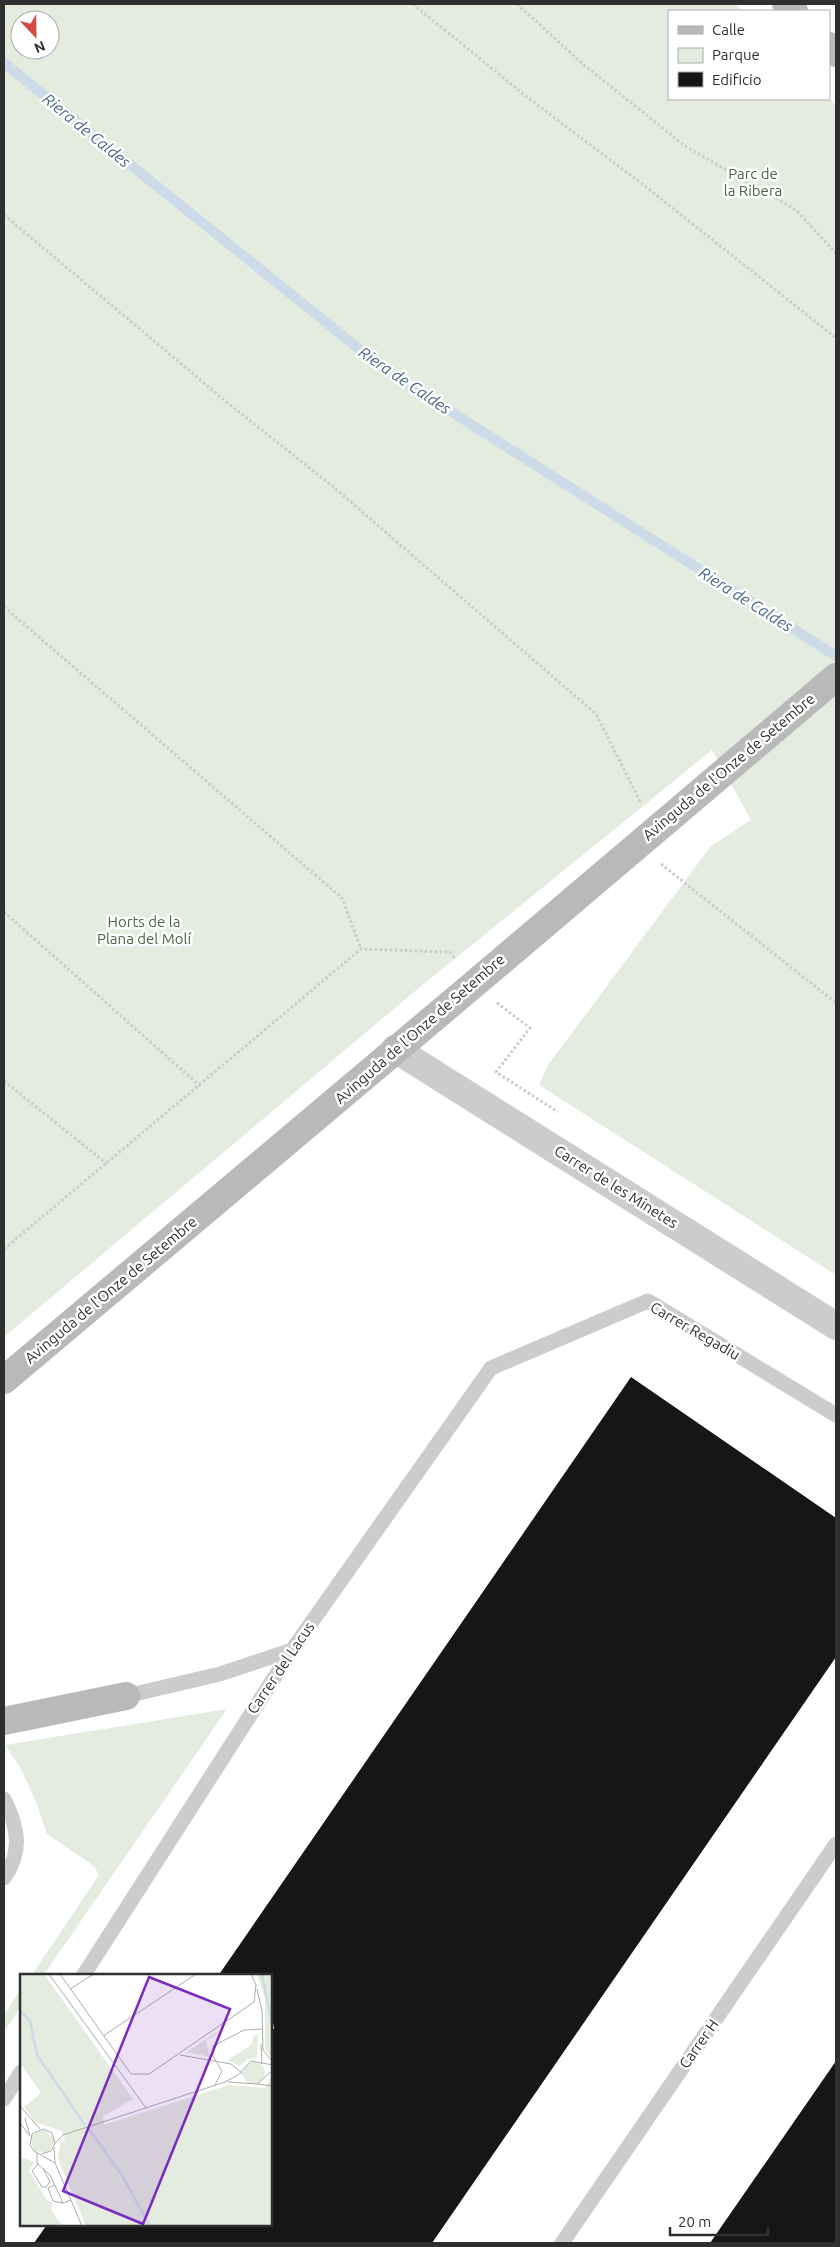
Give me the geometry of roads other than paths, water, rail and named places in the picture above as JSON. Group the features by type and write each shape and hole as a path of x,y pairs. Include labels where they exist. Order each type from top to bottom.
{"main road":[{"name":"Avinguda de l'Onze de Setembre","path":"4,1380 304,1130 395,1049 836,677"},
{"path":"4,1721 126,1696"}],"street":[{"name":"Carrer de les Minetes","path":"395,1049 836,1326"}],"lane":[{"name":"Carrer Regadiu","path":"490,1368 648,1301 836,1415"},
{"name":"Carrer del Lacus","path":"84,1974 292,1650 490,1368"},
{"path":"126,1696 220,1674 292,1650"},
{"path":"4,1798 16,1835 17,1853 4,1878"},
{"name":"Carrer H","path":"562,2243 836,1844"},
{"path":"4,2099 20,2074"}],"waterway":[{"name":"Riera de Caldes","path":"4,63 384,369 836,656"}],"park label":[{"name":"Parc de la Ribera","path":"753,182"},
{"name":"Horts de la Plana del Molí","path":"144,930"}]}
